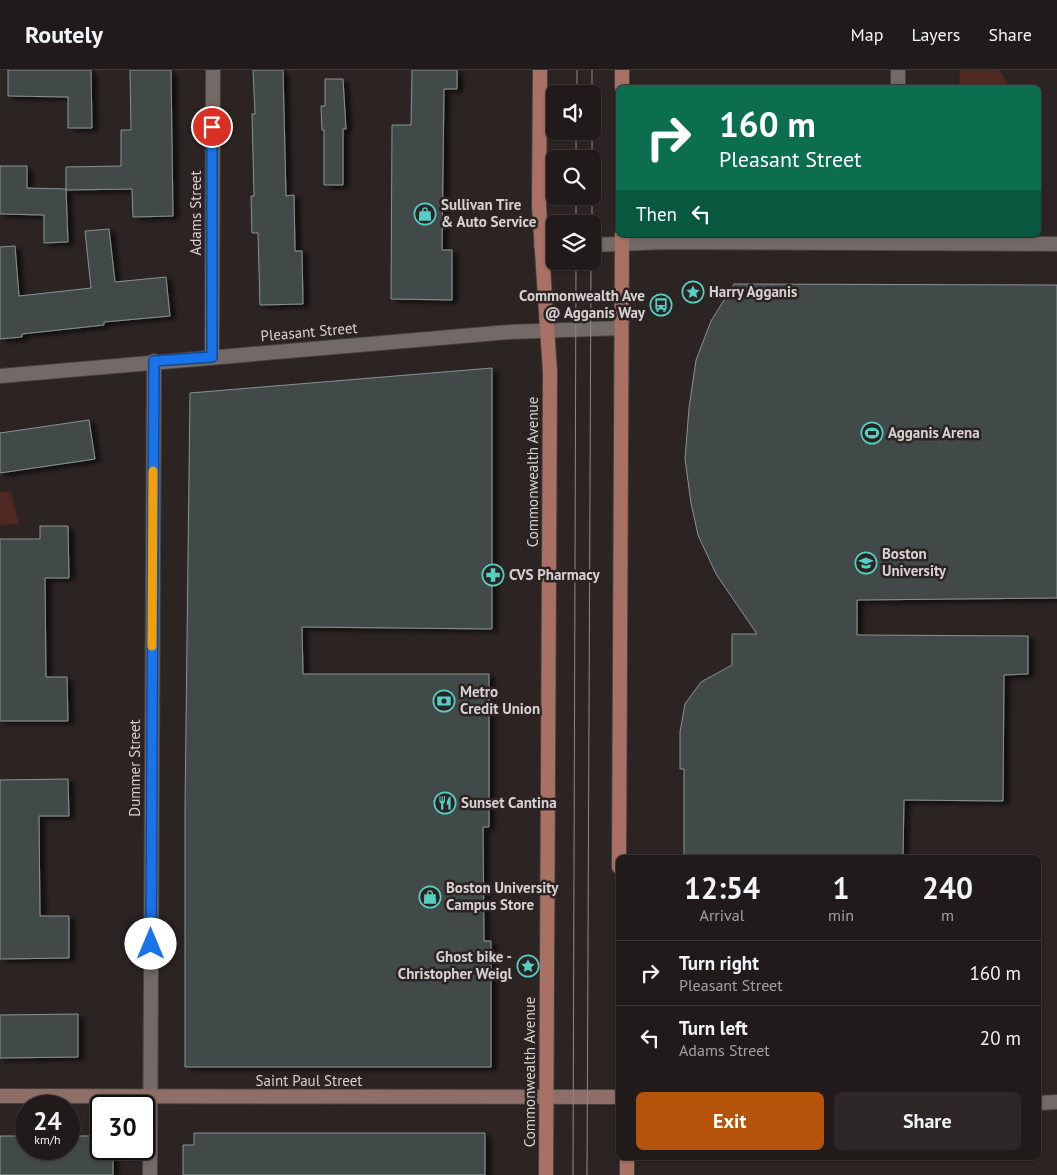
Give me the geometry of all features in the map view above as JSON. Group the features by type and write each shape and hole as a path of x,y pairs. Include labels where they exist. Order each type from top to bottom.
{"main road":[{"name":"Commonwealth Avenue","path":"540,70 540,245 550,372 546,1175"},
{"path":"622,70 622,85"},
{"path":"619,855 622,240"},
{"name":"Saint Paul Street","path":"0,1096 90,1097"},
{"name":"Saint Paul Street","path":"155,1097 616,1097"},
{"path":"627,1160 627,1175"}],"street":[{"name":"Adams Street","path":"212,357 213,70"},
{"path":"898,70 898,85"},
{"path":"601,244 622,240 667,242 898,240 1057,244"},
{"path":"540,245 546,245"},
{"name":"Pleasant Street","path":"0,376 154,361 547,330 621,328"},
{"name":"Dummer Street","path":"150,1095 154,361"},
{"path":"1041,1103 1057,1102"},
{"name":"Dummer Street","path":"150,1160 150,1175"}],"shaded area":[{"path":"960,70 999,70 1010,85 959,85"},
{"path":"0,492 11,492 19,524 0,525"}],"building":[{"path":"8,70 91,70 92,128 68,128 68,97 8,96"},
{"path":"130,70 171,70 173,216 133,217 132,189 66,190 66,167 121,166 121,130 131,130"},
{"path":"253,70 283,70 286,196 294,195 295,251 302,251 303,304 260,305 258,233 252,233 251,196 254,196 252,114 255,114"},
{"path":"412,70 457,70 457,89 444,89 442,250 452,250 452,300 391,299 392,125 411,125"},
{"path":"325,79 343,79 346,129 343,129 343,185 324,185 324,130 322,130 321,106 325,106"},
{"path":"0,166 27,166 27,188 66,189 68,242 44,243 44,215 0,214"},
{"path":"109,229 115,282 166,277 170,316 104,322 104,325 22,334 22,337 0,339 0,247 15,246 19,296 91,288 85,231"},
{"name":"Boston University","path":"734,284 1057,285 1057,598 857,600 857,635 1028,636 1028,674 1004,675 1003,801 904,800 903,855 684,855 684,769 680,769 680,732 685,704 701,682 732,665 732,634 757,634 716,574 698,535 691,503 685,459 689,408 696,360 711,321"},
{"path":"492,368 492,629 302,627 303,674 489,674 489,827 483,827 484,941 491,941 491,1067 185,1067 185,808 190,393"},
{"path":"89,420 95,459 0,473 0,433"},
{"path":"40,526 68,526 69,578 45,578 46,677 67,677 68,721 0,721 0,539 40,539"},
{"path":"68,779 69,816 39,816 40,916 69,916 69,958 0,959 0,780"},
{"path":"78,1014 78,1057 0,1058 0,1015"},
{"path":"194,1133 485,1133 485,1175 183,1175 183,1145 194,1145"},
{"path":"0,1136 15,1136 15,1160 80,1160 80,1136 90,1136 90,1160 113,1160 113,1175 0,1175"}],"tram line":[{"path":"577,70 577,85"},
{"path":"592,70 592,85"},
{"path":"576,140 576,150"},
{"path":"592,140 592,150"},
{"path":"576,205 576,215"},
{"path":"592,205 592,215"},
{"path":"573,1175 576,270"},
{"path":"587,1175 591,270"}],"slow traffic":[{"path":"152,646 153,471"}],"place":[{"name":"Sullivan Tire & Auto Service","path":"425,214"},
{"name":"Harry Agganis","path":"693,292"},
{"name":"Commonwealth Ave @ Agganis Way","path":"661,305"},
{"name":"Agganis Arena","path":"872,433"},
{"name":"Boston University","path":"866,563"},
{"name":"CVS Pharmacy","path":"493,575"},
{"name":"Metro Credit Union","path":"444,701"},
{"name":"Sunset Cantina","path":"445,803"},
{"name":"Boston University Campus Store","path":"430,897"},
{"name":"Ghost bike - Christopher Weigl","path":"528,966"}],"route":[{"path":"151,944 154,361 212,357 212,127"}]}
